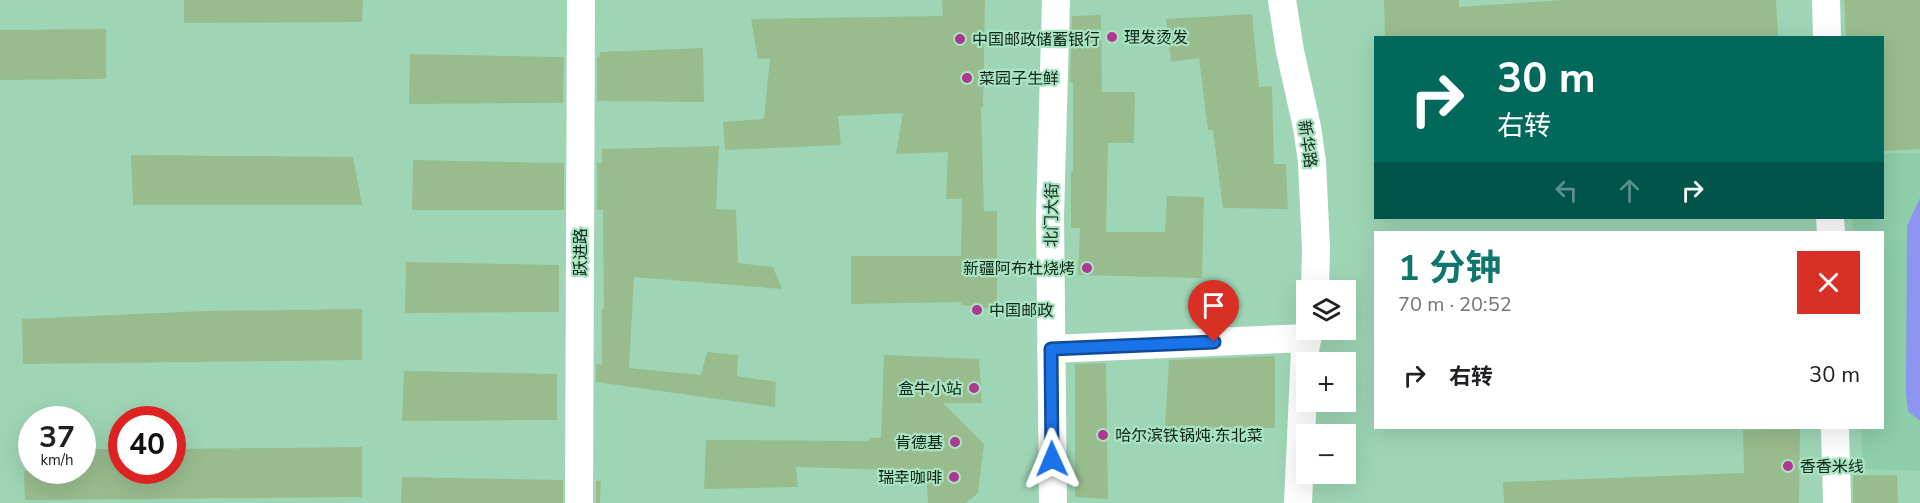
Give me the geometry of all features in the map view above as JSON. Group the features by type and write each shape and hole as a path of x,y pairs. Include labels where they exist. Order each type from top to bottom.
{"street":[{"name":"跃进路","path":"579,503 581,0"},
{"name":"北门大街","path":"1053,503 1050,216 1056,0"},
{"name":"新华路","path":"1282,0 1312,162 1315,280"},
{"path":"1826,0 1827,36"},
{"path":"1051,349 1296,335"},
{"path":"1298,503 1308,340"},
{"path":"1835,429 1837,503"}],"shaded area":[{"path":"1884,153 1920,153 1920,471 1863,469 1861,429 1884,429 1884,231 1853,231 1852,219 1884,219"},
{"path":"1920,198 1920,421 1908,411 1906,392 1907,226"}],"building":[{"path":"184,0 363,0 362,22 184,23"},
{"path":"942,0 985,0 983,107 981,107 984,211 997,211 997,309 961,305 961,302 851,304 851,256 961,256 962,199 946,199 948,152 896,154 903,113 838,116 841,145 725,150 723,122 764,119 770,58 758,59 751,19 943,16"},
{"path":"1384,0 1459,0 1459,7 1564,0 1776,0 1778,36 1385,36"},
{"path":"1844,0 1920,0 1920,149 1884,151 1884,36 1846,36"},
{"path":"1252,14 1259,87 1272,86 1274,164 1286,164 1288,209 1223,208 1213,130 1208,130 1199,58 1171,62 1166,19"},
{"path":"1101,15 1102,92 1135,92 1134,143 1108,143 1106,232 1165,232 1167,196 1204,197 1202,278 1078,275 1080,228 1071,228 1072,16"},
{"path":"106,29 106,79 0,80 0,30"},
{"path":"703,48 704,102 597,101 597,57 600,52"},
{"path":"410,54 564,57 563,103 409,104"},
{"path":"719,146 716,209 736,210 738,263 773,267 782,289 634,277 629,368 701,375 707,352 738,355 737,376 776,382 775,407 596,382 596,364 602,365 602,309 604,309 603,210 597,210 597,163 602,163 602,149"},
{"path":"131,155 353,157 362,205 133,205"},
{"path":"413,160 564,163 564,210 412,210"},
{"path":"406,262 559,265 559,312 405,313"},
{"path":"362,309 362,360 23,364 22,319 205,311"},
{"path":"884,355 979,359 982,403 943,403 984,444 978,493 966,503 928,503 926,471 796,467 798,487 704,489 706,440 869,441 870,438 881,438"},
{"path":"1275,356 1275,428 1165,427 1169,360"},
{"path":"1106,363 1108,499 1075,497 1075,364"},
{"path":"404,371 557,374 557,420 402,421"},
{"path":"1800,429 1799,503 1504,503 1503,482 1744,473 1743,430"},
{"path":"362,447 362,497 25,500 24,484 96,484 96,449 108,449 108,484 186,484 186,449"},
{"path":"1853,475 1897,475 1898,503 1853,503"},
{"path":"402,477 563,480 563,503 401,503"},
{"path":"596,481 601,481 600,503 596,503"}],"place":[{"name":"理发烫发","path":"1112,37"},
{"name":"中国邮政储蓄银行","path":"960,39"},
{"name":"菜园子生鲜","path":"967,78"},
{"name":"新疆阿布杜烧烤","path":"1087,268"},
{"name":"中国邮政","path":"977,310"},
{"name":"盒牛小站","path":"974,388"},
{"name":"哈尔滨铁锅炖·东北菜","path":"1103,435"},
{"name":"肯德基","path":"955,442"},
{"name":"香香米线","path":"1788,466"},
{"name":"瑞幸咖啡","path":"954,477"}],"route":[{"path":"1052,459 1051,349 1214,342"}]}
